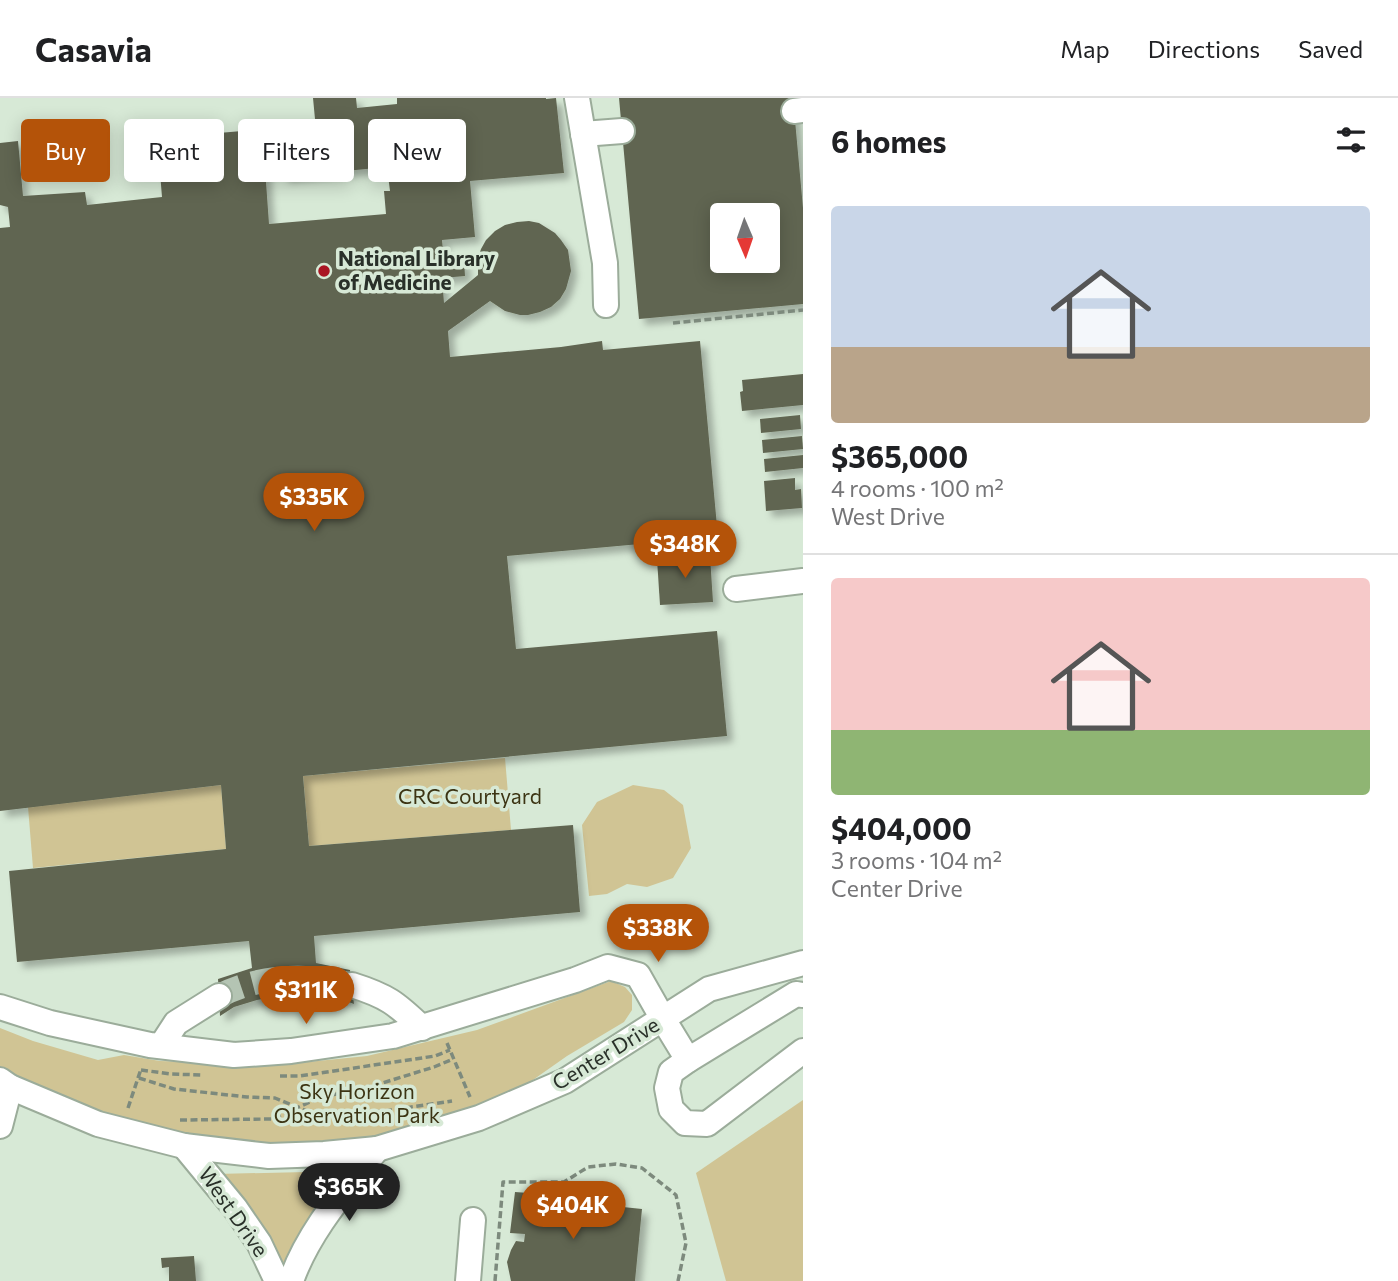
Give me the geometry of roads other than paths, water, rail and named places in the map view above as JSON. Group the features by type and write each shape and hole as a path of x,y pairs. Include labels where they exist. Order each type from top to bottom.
{"street":[{"path":"584,99 583,134 605,263 606,305"},
{"path":"583,134 622,131"},
{"path":"736,589 803,581"},
{"name":"Center Drive","path":"5,1084 98,1124 184,1146 269,1156 377,1149 479,1118 565,1082 709,989 803,963"},
{"path":"0,1007 50,1023 161,1046 234,1055 291,1051 433,1033 608,967 638,975 688,1060"},
{"path":"352,985 385,997 433,1033"},
{"path":"803,995 796,994 671,1072 667,1088 671,1109 685,1123 707,1124 803,1051"},
{"path":"161,1046 176,1023 219,996"},
{"path":"0,1126 5,1084"},
{"name":"West Drive","path":"184,1146 253,1234 277,1281"},
{"name":"West Drive","path":"291,1281 298,1262 331,1208 377,1149"},
{"path":"468,1281 473,1220"}],"tunnel":[{"path":"219,996 251,984 284,978 318,979 352,985"}],"place":[{"name":"National Library of Medicine","path":"324,271"}],"park label":[{"name":"CRC Courtyard","path":"470,797"},
{"name":"Sky Horizon Observation Park","path":"357,1104"}]}
